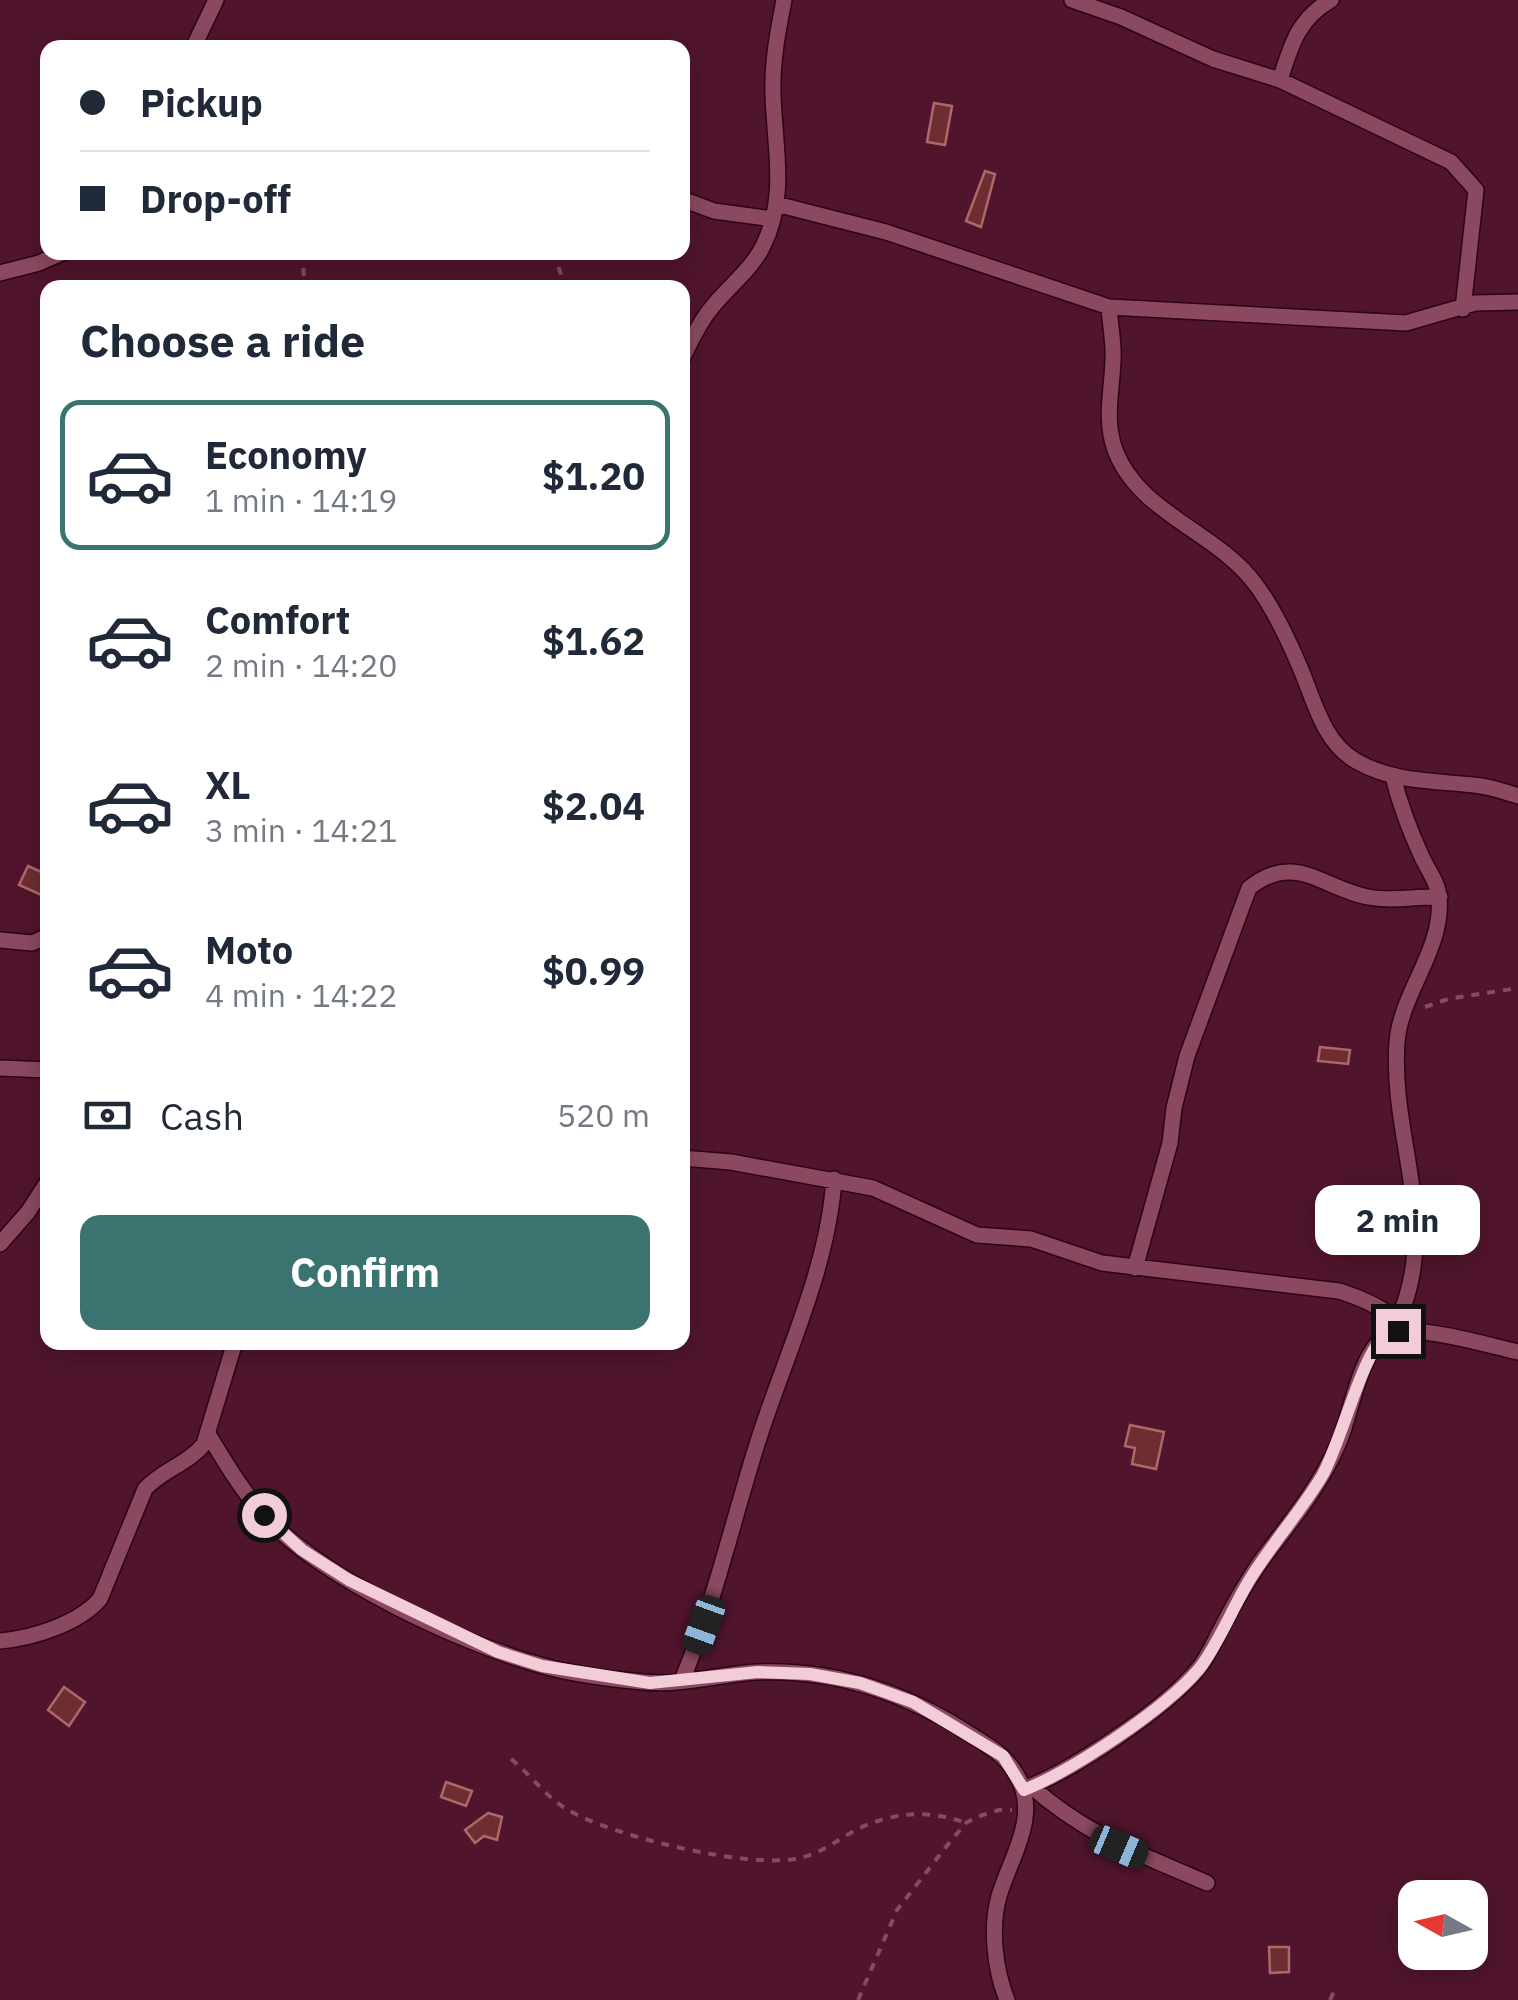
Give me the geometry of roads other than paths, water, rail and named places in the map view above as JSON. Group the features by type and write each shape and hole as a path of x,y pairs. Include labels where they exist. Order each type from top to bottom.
{"street":[{"path":"197,40 216,0"},
{"path":"690,344 706,314 748,270 764,245 775,211 780,192 773,92 775,48 784,0"},
{"path":"1072,0 1121,16 1213,59 1280,80 1451,162 1476,190 1463,309"},
{"path":"1280,80 1298,28 1314,10 1331,0"},
{"path":"690,203 714,211 775,211 886,232 1109,307 1406,323 1475,303 1518,302"},
{"path":"0,273 48,260"},
{"path":"1109,307 1113,357 1108,422 1116,454 1146,495 1232,559 1255,582 1283,630 1326,730 1340,749 1393,776 1437,784 1482,786 1518,796"},
{"path":"1393,776 1402,813 1440,897 1427,958 1399,1019 1396,1048 1416,1206 1410,1292 1398,1320"},
{"path":"1135,1268 1170,1143 1187,1056 1249,888 1263,877 1292,872 1316,876 1366,897 1440,897"},
{"path":"0,940 32,943 40,940"},
{"path":"0,1068 40,1070"},
{"path":"690,1159 834,1179 898,1197 930,1217 976,1235 1030,1240 1102,1263 1339,1291 1366,1299 1411,1331"},
{"path":"682,1680 712,1603 748,1472 811,1289 834,1179"},
{"path":"0,1244 40,1193"},
{"path":"1028,1788 1057,1776 1101,1746 1173,1694 1201,1666 1252,1575 1323,1474 1340,1440 1372,1352 1384,1337 1411,1331 1518,1352"},
{"path":"0,1641 22,1639 89,1611 106,1586 145,1489 157,1476 194,1456 208,1434 234,1350"},
{"path":"208,1434 230,1472 276,1527 318,1560 398,1607 498,1652 542,1666 650,1683 758,1672 810,1674 860,1683 913,1702 1003,1756 1028,1788 1097,1836 1208,1883"},
{"path":"1007,2000 995,1952 998,1899 1020,1844 1028,1788"}]}
